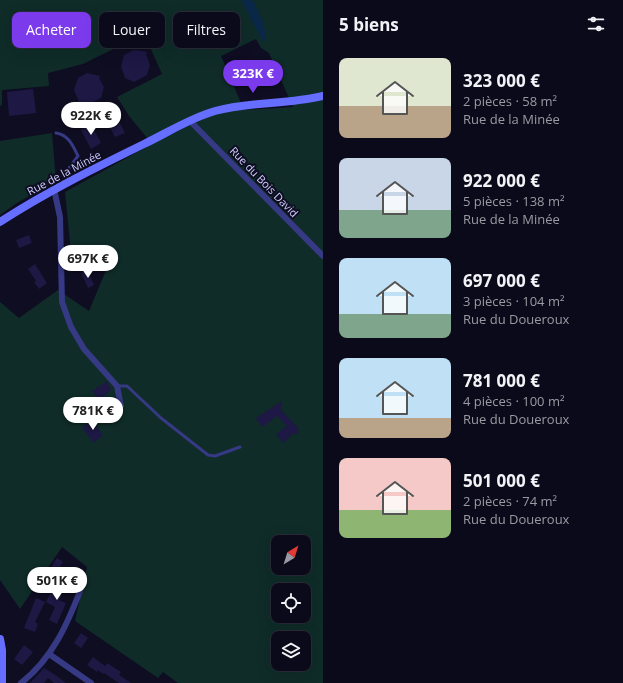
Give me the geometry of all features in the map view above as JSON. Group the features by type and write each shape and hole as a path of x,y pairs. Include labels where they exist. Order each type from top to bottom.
{"street":[{"name":"Rue de la Minée","path":"0,222 68,181 190,121 214,111 248,104 305,101 323,96"},
{"name":"Rue du Bois David","path":"190,121 323,256"},
{"path":"54,189 60,217 62,302 71,327 84,349 117,386 121,406"},
{"path":"21,683 49,654 70,617 82,586"},
{"path":"0,639 2,650 2,683"},
{"path":"49,654 91,683"}],"lane":[{"path":"56,133 62,134 67,138 78,156 69,168 68,181"},
{"path":"117,386 127,386 167,423 208,456 215,456 240,447"}],"green space":[{"path":"0,0 323,0 323,683 178,683 163,672 158,678 75,621 87,567 62,547 20,609 0,580 0,302 19,318 58,290 89,311 109,263 71,253 65,192 152,144 129,116 117,97 162,74 150,48 165,48 165,12 99,12 99,48 116,48 83,64 48,73 49,86 2,90 2,105 0,106","holes":["173,12 240,12 240,47 256,39 261,48 269,53 293,107 244,110 221,56 237,48 173,48"]},
{"path":"52,133 56,181 17,203 0,215 0,141"}],"water":[{"path":"241,0 252,0 254,2 264,25 266,40 263,42"}],"building":[{"path":"134,50 147,52 146,54 150,65 147,75 134,82 125,78 121,66 124,55"},
{"path":"268,62 269,68 266,69 268,84 256,87 255,78 260,77 258,63"},
{"path":"87,73 100,76 99,78 104,87 101,98 87,105 79,102 74,90 78,78"},
{"path":"33,89 36,113 9,116 7,92"},
{"path":"108,111 116,126 120,123 125,133 115,137 103,113"},
{"path":"91,124 101,143 91,149 81,130"},
{"path":"29,235 32,243 19,248 16,240"},
{"path":"35,264 47,283 39,289 34,282 36,281 28,269"},
{"path":"88,270 94,285 88,288 81,273"},
{"path":"107,381 111,390 99,400 92,391"},
{"path":"282,401 281,410 299,429 297,430 299,432 296,435 294,433 283,443 276,434 287,426 277,416 262,427 256,418"},
{"path":"92,420 103,435 94,443 82,428"},
{"path":"57,558 63,562 56,573 50,569"},
{"path":"57,580 64,583 63,586 65,587 59,600 66,603 57,624 49,620 55,607 46,602"},
{"path":"36,598 45,602 35,622 38,624 35,632 24,628"},
{"path":"81,633 88,638 81,648 74,643"},
{"path":"24,645 33,652 22,665 14,659"},
{"path":"93,657 105,666 107,663 121,672 119,675 131,683 119,683 98,670 97,672 87,665"},
{"path":"44,668 66,683 54,683 48,678 44,683 30,683"}]}
